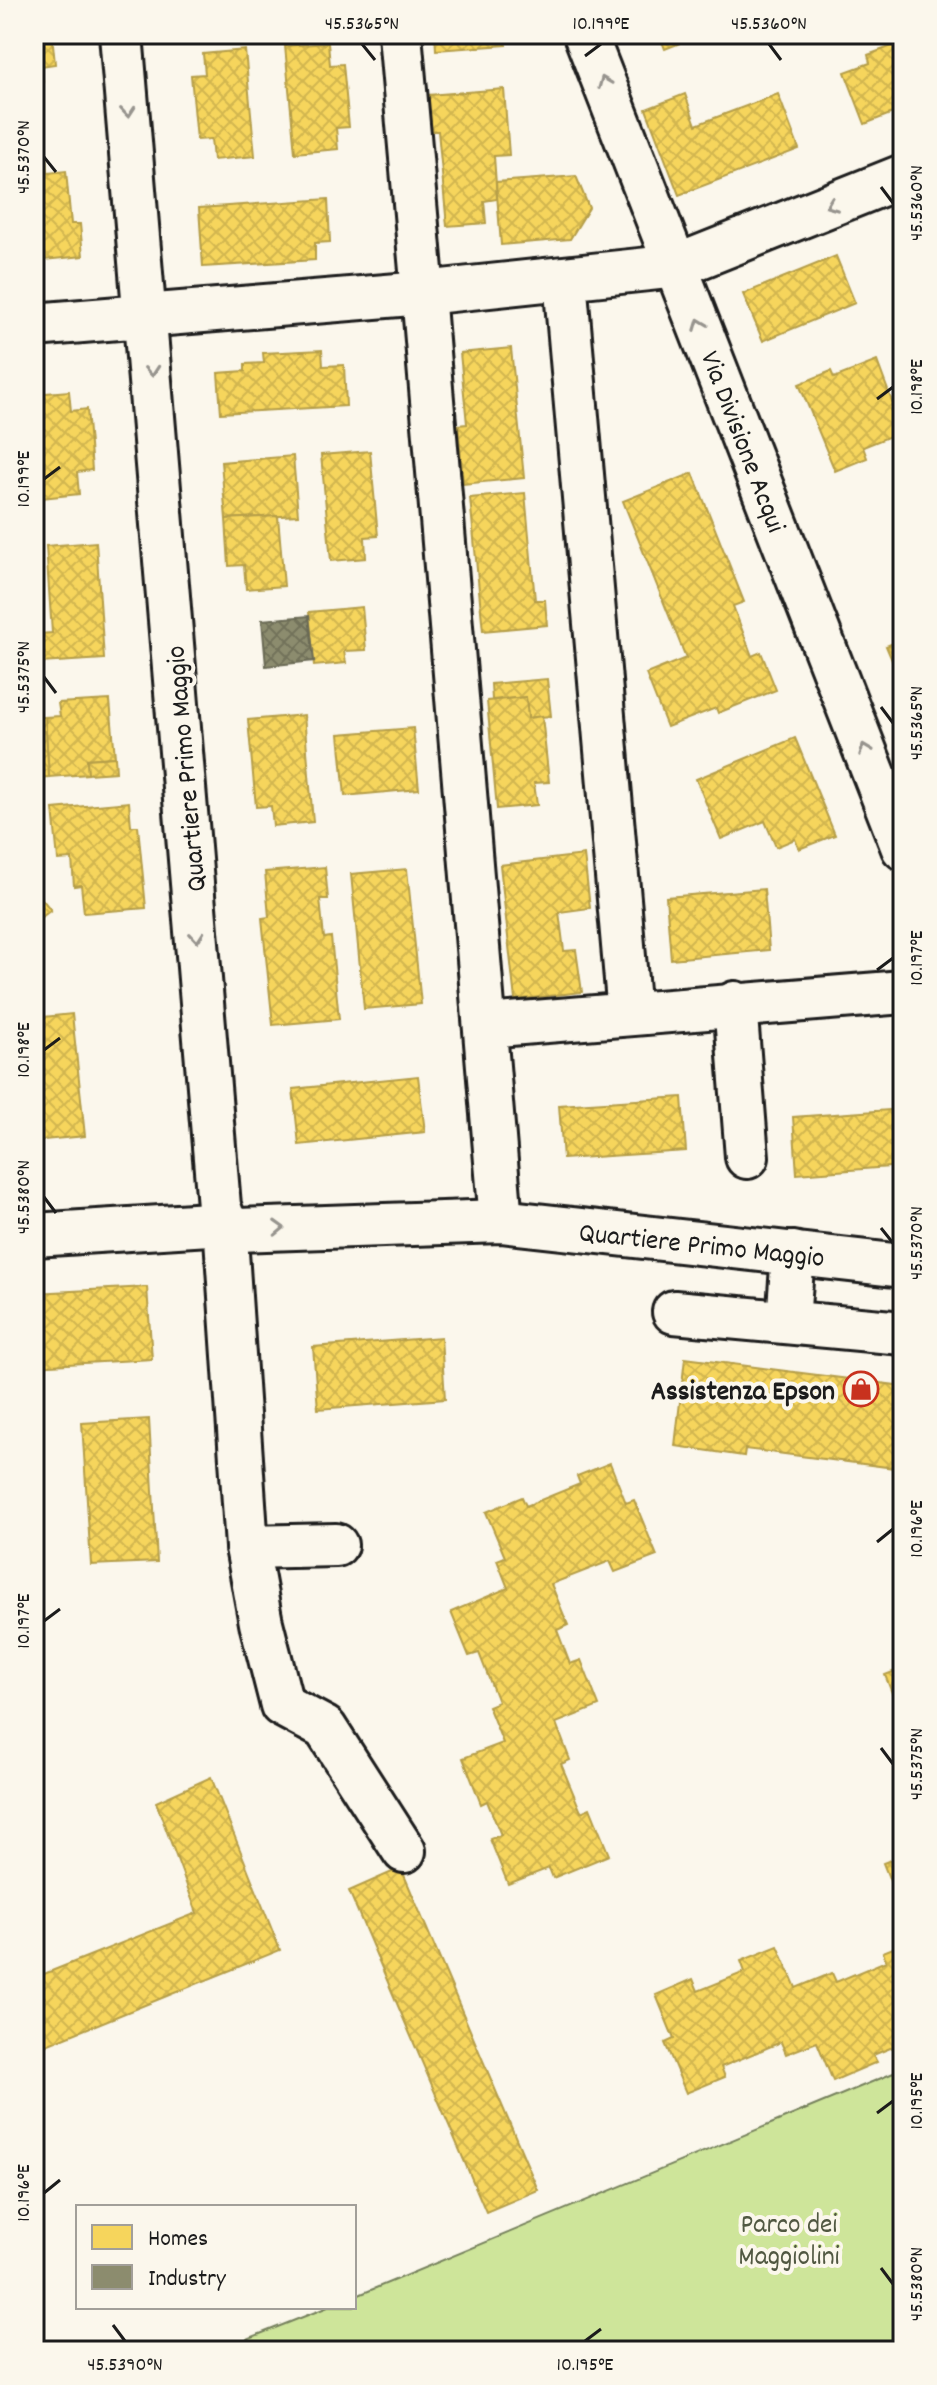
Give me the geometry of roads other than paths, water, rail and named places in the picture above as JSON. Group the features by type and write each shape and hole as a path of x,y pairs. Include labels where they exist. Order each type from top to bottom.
{"street":[{"name":"Quartiere Primo Maggio","path":"121,34 147,314 219,1206 225,1223 247,1547 261,1623 282,1705 325,1728 404,1851"},
{"path":"400,34 501,1221"},
{"name":"Via Divisione Acqui","path":"585,34 903,848"},
{"path":"34,325 423,293 677,266 903,176"},
{"path":"565,279 629,1014"},
{"path":"485,1026 735,1003 903,992"},
{"path":"735,1003 747,1157"},
{"name":"Quartiere Primo Maggio","path":"34,1235 225,1223 238,1230 501,1221 903,1266"},
{"path":"788,1322 793,1253"},
{"path":"674,1312 903,1333"},
{"path":"247,1547 336,1545"}],"place":[{"name":"Assistenza Epson","path":"861,1389"}],"park label":[{"name":"Parco dei Maggiolini","path":"789,2238"}]}
